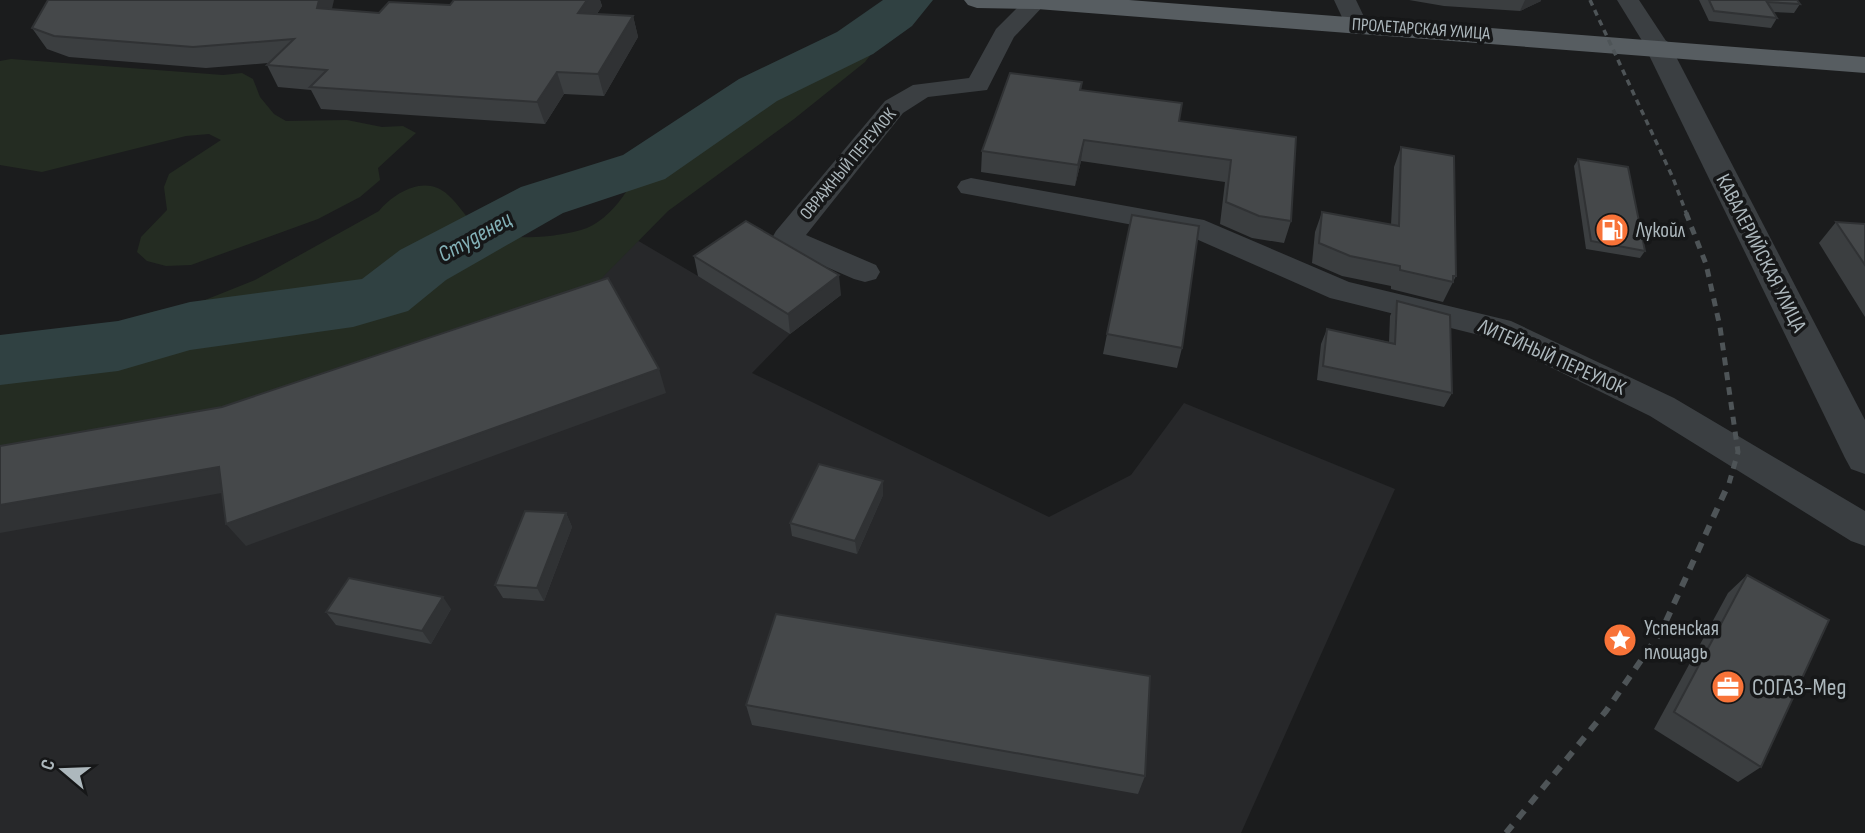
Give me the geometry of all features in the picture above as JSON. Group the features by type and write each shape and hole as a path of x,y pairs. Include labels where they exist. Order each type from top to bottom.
{"main road":[{"name":"ПРОЛЕТАРСКАЯ УЛИЦА","path":"977,0 1350,12 1658,47 1865,65"}],"street":[{"path":"1628,0 1658,47"},
{"name":"ОВРАЖНЫЙ ПЕРЕУЛОК","path":"865,272 787,238 894,107 922,90 978,85 1024,1"},
{"name":"КАВАЛЕРИЙСКАЯ УЛИЦА","path":"1658,47 1865,458"},
{"name":"ЛИТЕЙНЫЙ ПЕРЕУЛОК","path":"971,187 1194,227 1340,291 1500,329 1662,407 1865,530"}],"shaded area":[{"path":"855,50 872,53 865,62 794,119 668,211 597,283 288,392 0,457 0,337 46,337 98,330 152,312 205,300 255,280 379,211 402,192 421,186 439,189 477,226 502,235 547,236 587,228 604,218 618,203 627,190 629,177 637,161 659,141"},
{"path":"11,59 223,75 242,73 253,79 260,97 274,114 286,121 347,120 382,127 403,126 416,133 378,168 380,180 360,197 318,219 191,265 166,266 147,261 137,252 141,237 167,210 164,187 169,174 221,140 209,134 186,136 42,172 0,165 0,61"},
{"path":"608,223 698,276 749,241 790,334 752,373 1049,517 1131,475 1184,403 1395,489 1241,833 0,833 0,439"}],"building":[{"path":"48,0 319,0 317,8 379,13 389,2 450,5 454,0 587,0 578,13 633,16 598,74 557,72 537,102 310,87 327,70 267,65 294,39 193,47 54,36 32,28"},
{"path":"1709,0 1797,0 1800,4 1767,2 1777,18 1714,11"},
{"path":"1010,73 1082,82 1080,90 1182,103 1179,121 1296,137 1291,221 1259,216 1226,202 1231,160 1084,140 1078,165 982,151"},
{"path":"1401,147 1454,156 1456,276 1453,276 1453,282 1400,270 1400,266 1350,256 1319,243 1322,212 1399,226"},
{"path":"1578,159 1628,167 1645,251 1591,241"},
{"path":"1132,215 1199,226 1182,348 1107,334"},
{"path":"746,221 839,275 788,314 694,256"},
{"path":"1836,222 1865,224 1865,265"},
{"path":"608,278 659,369 226,524 219,467 0,505 0,446 222,407"},
{"path":"1397,301 1450,315 1452,393 1323,366 1327,329 1395,344"},
{"path":"819,464 883,481 855,541 790,523"},
{"path":"525,511 566,513 537,588 495,585"},
{"path":"1747,575 1829,620 1761,767 1674,712"},
{"path":"349,578 443,597 422,631 326,612"},
{"path":"776,614 1150,676 1145,776 746,705"}],"waterway":[{"name":"Студенец","path":"0,360 118,346 190,326 353,304 385,295 423,265 542,200 644,167 758,90 855,43 895,16 909,0"}],"railway":[{"path":"1590,0 1673,178 1687,215"},
{"path":"1686,213 1706,264 1720,327 1738,452 1728,487"},
{"path":"1506,833 1606,711 1662,630 1728,485"}],"place":[{"name":"Лукойл","path":"1612,230"},
{"name":"Успенская площадь","path":"1620,640"},
{"name":"СОГАЗ-Мед","path":"1728,687"}]}
